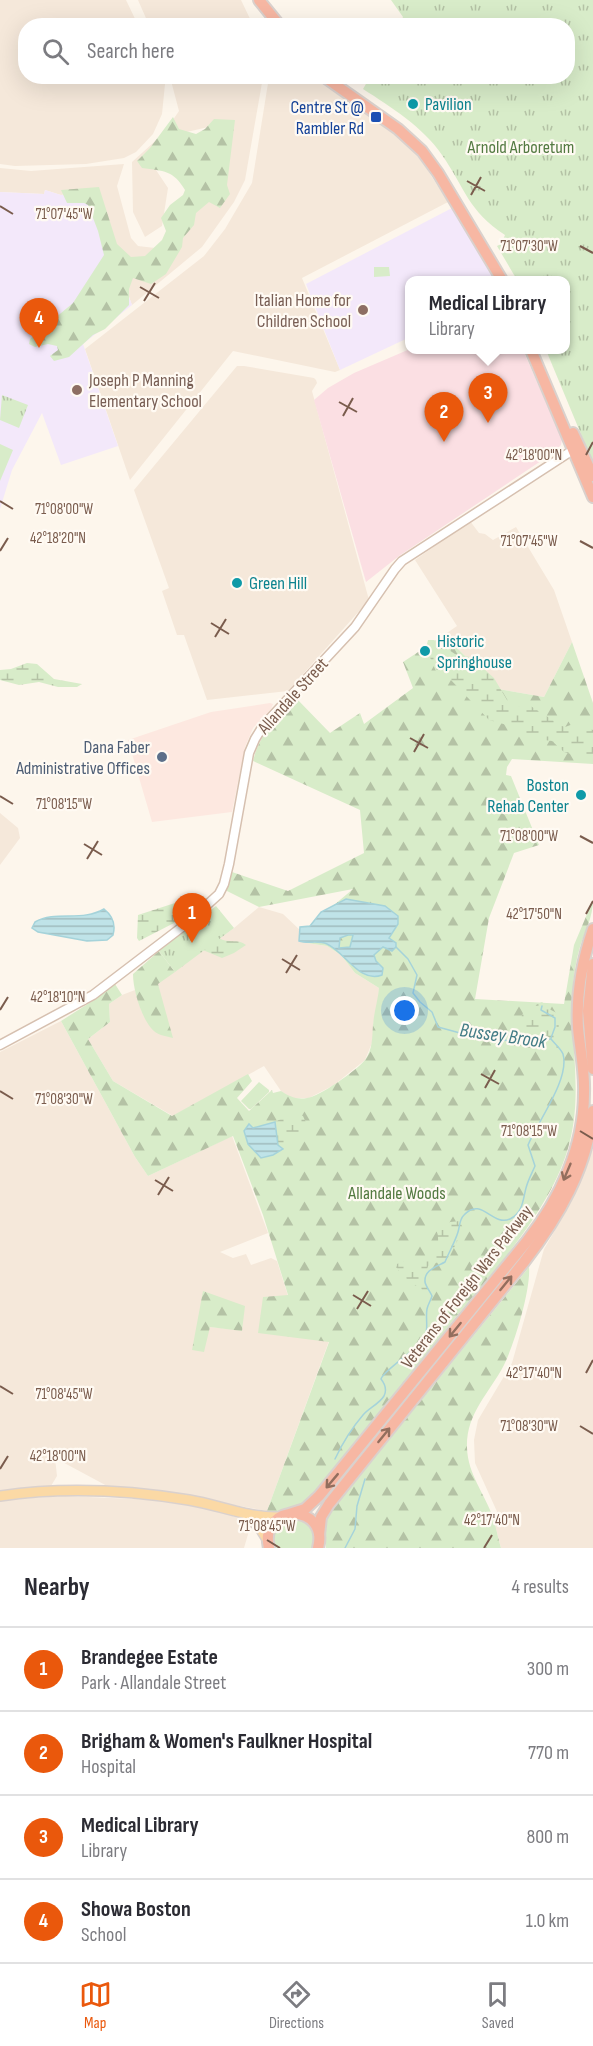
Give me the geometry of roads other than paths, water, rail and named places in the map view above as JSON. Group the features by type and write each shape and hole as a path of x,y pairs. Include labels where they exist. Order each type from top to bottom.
{"highway":[{"path":"250,0 265,18"},
{"path":"259,0 274,18"},
{"path":"334,84 394,126 421,150 438,173 500,276"},
{"path":"346,84 402,124 429,150 507,276"},
{"path":"533,354 576,448 593,476"},
{"path":"540,354 593,497"},
{"name":"Veterans of Foreign Wars Parkway","path":"284,1516 305,1509 319,1496 458,1328 543,1219 568,1171 581,1128 584,1036 580,983 593,929"},
{"name":"Veterans of Foreign Wars Parkway","path":"593,964 584,1036 593,1069"},
{"name":"Veterans of Foreign Wars Parkway","path":"318,1545 321,1517 329,1504 532,1252 550,1226 579,1170 589,1136 593,1111"},
{"path":"268,1545 271,1525 284,1516 300,1514 308,1518 316,1527 318,1545"}],"main road":[{"path":"0,1496 56,1491 119,1492 170,1497 216,1505 259,1517 284,1516"},
{"path":"243,1513 253,1520 268,1545"}],"street":[{"name":"Allandale Street","path":"0,1045 93,995 186,924 219,894 227,874 249,753 255,739 275,711 355,627 402,561 576,448"}],"water":[{"path":"346,899 385,906 398,916 398,924 389,938 396,943 396,947 392,951 383,947 374,955 383,968 382,975 374,977 367,975 327,944 299,941 300,927 310,926 321,912","holes":["353,935 350,947 339,948 340,938"]},
{"path":"104,909 112,917 114,924 113,935 107,940 87,941 38,932 32,928 35,922 43,919 87,915"},
{"path":"275,1122 278,1145 283,1149 261,1158 248,1144 244,1131 249,1124 253,1128"}],"waterway":[{"name":"Bussey Brook","path":"396,947 408,959 417,975 413,993 432,1012 438,1027 471,1036 509,1041 550,1039"},
{"path":"542,1006 541,1010 555,1018 551,1038"},
{"name":"Bussey Brook","path":"335,1459 359,1420 384,1396 385,1387 381,1379 383,1375 424,1337 427,1329 427,1309 432,1296 425,1278 431,1269 445,1262 457,1236 462,1217 470,1210 476,1209 504,1220 518,1213 535,1166 528,1145 552,1100 562,1075 563,1054 551,1039"},
{"name":"Bussey Brook","path":"345,1548 355,1529 357,1506 365,1479"}],"place":[{"name":"Pavilion","path":"413,104"},
{"name":"Centre St @ Rambler Rd","path":"376,117"},
{"name":"Italian Home for Children School","path":"363,310"},
{"name":"Showa Boston","path":"39,348"},
{"name":"Joseph P Manning Elementary School","path":"77,390"},
{"name":"Medical Library","path":"488,423"},
{"name":"Brigham & Women's Faulkner Hospital","path":"444,442"},
{"name":"Green Hill","path":"237,583"},
{"name":"Historic Springhouse","path":"425,651"},
{"name":"Dana Faber Administrative Offices","path":"162,757"},
{"name":"Boston Rehab Center","path":"581,795"},
{"name":"Brandegee Estate","path":"192,943"}],"park label":[{"name":"Arnold Arboretum","path":"521,147"},
{"name":"Allandale Woods","path":"397,1193"}]}
